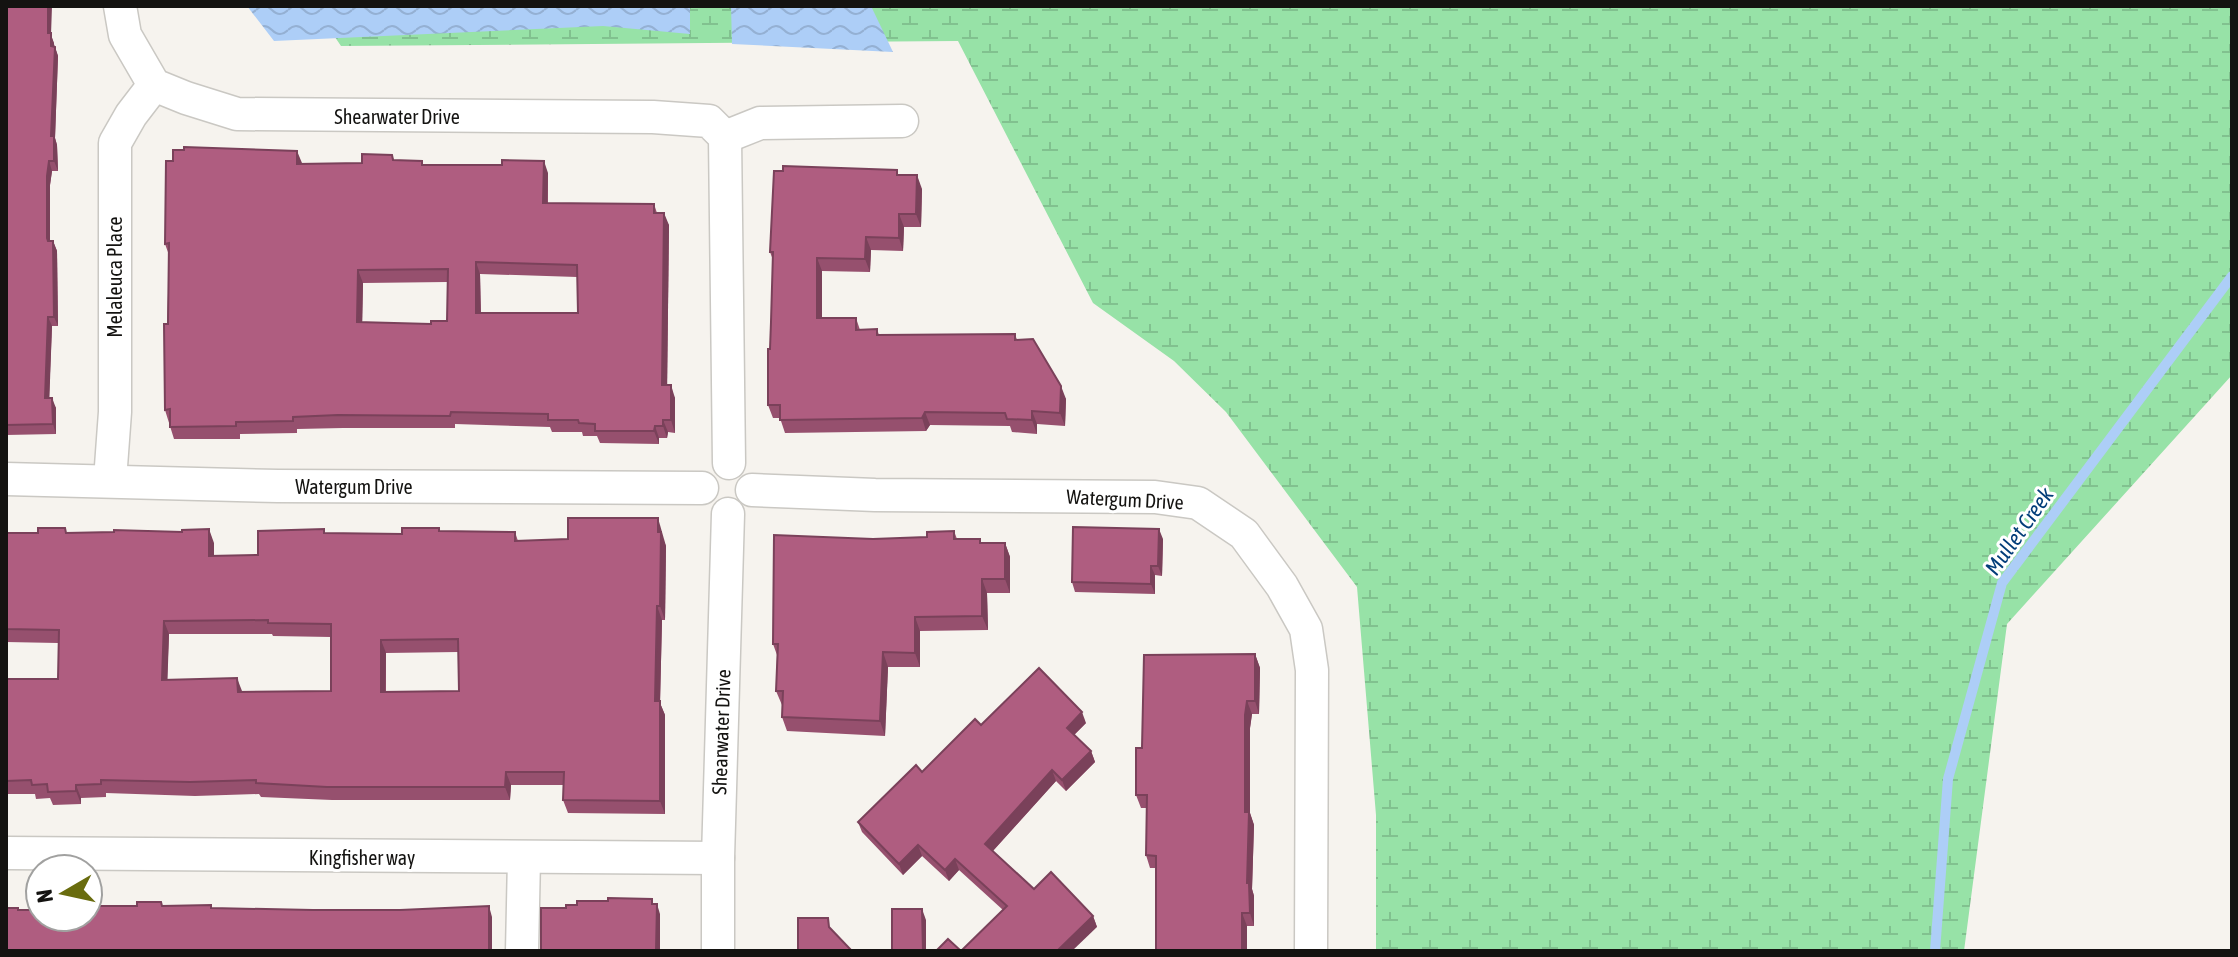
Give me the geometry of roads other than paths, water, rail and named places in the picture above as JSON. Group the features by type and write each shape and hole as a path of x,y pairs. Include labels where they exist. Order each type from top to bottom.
{"street":[{"path":"120,6 125,35 154,85"},
{"name":"Shearwater Drive","path":"154,85 237,114 653,117 709,121 725,137"},
{"name":"Melaleuca Place","path":"110,480 115,412 115,143 154,85"},
{"path":"729,463 725,137 760,123 902,121"},
{"path":"729,463 746,472 752,490 745,507 728,514 709,507 702,488 710,469 729,463"},
{"name":"Watergum Drive","path":"6,479 278,486 702,488"},
{"name":"Watergum Drive","path":"752,490 875,495 1155,497 1198,503 1244,534 1282,586 1306,629 1312,670 1311,951"},
{"name":"Shearwater Drive","path":"718,951 728,514"},
{"name":"Kingfisher way","path":"6,853 718,858"},
{"path":"522,951 524,858"}],"water":[{"path":"247,6 690,6 690,34 603,26 274,41"},
{"path":"731,6 871,6 893,52 732,44"}],"waterway":[{"name":"Mullet Creek","path":"1935,951 1948,779 2002,583 2232,276"}]}
